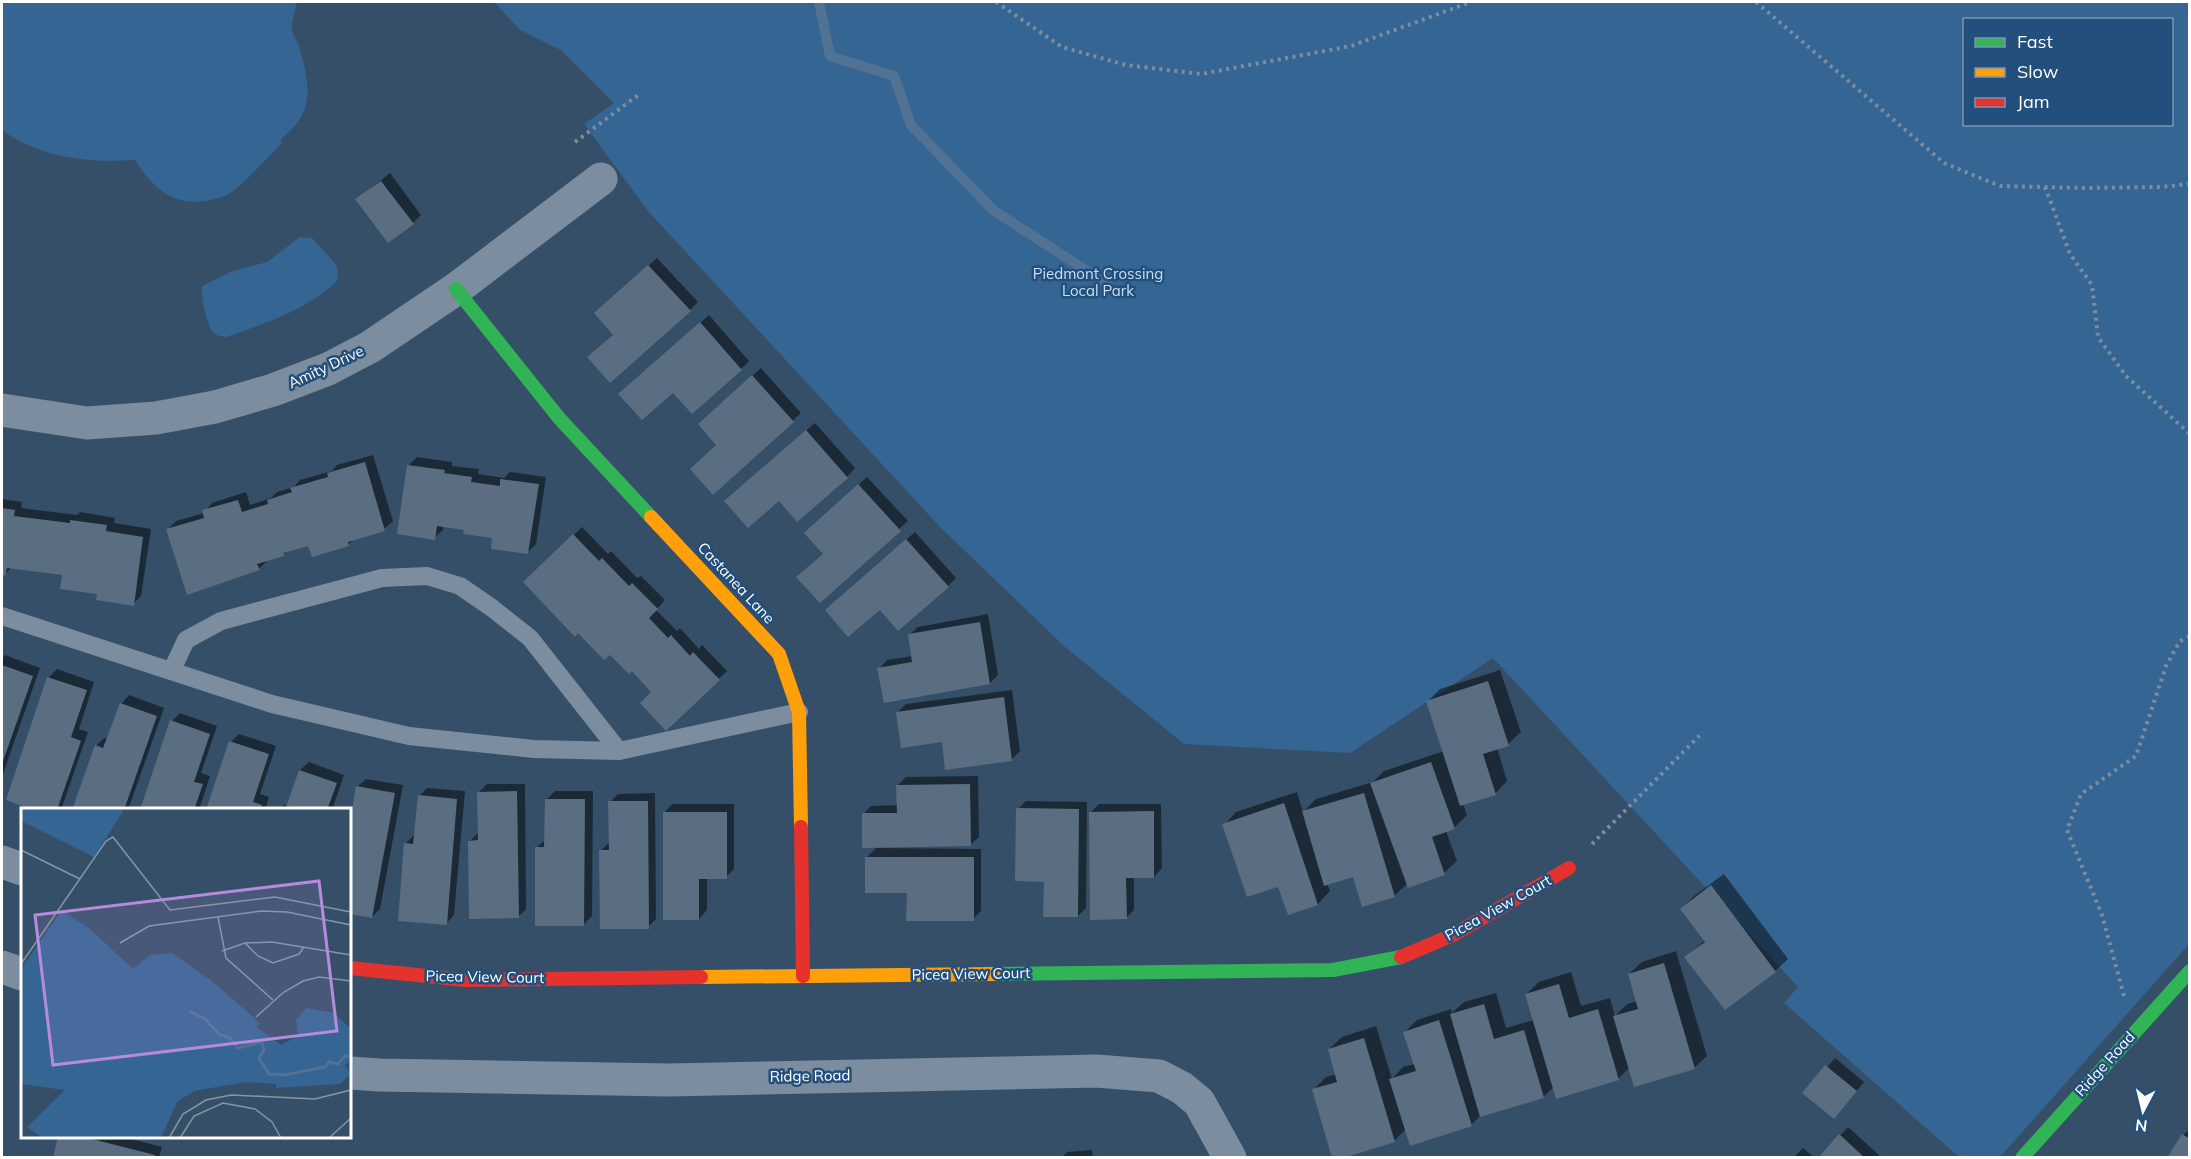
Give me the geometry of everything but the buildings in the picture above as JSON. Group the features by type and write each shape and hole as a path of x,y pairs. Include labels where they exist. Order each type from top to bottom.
{"street":[{"name":"Amity Drive","path":"2,410 87,423 156,418 215,407 273,390 328,369 369,347 456,289 601,179"},
{"name":"Castanea Lane","path":"456,289 559,418 779,654 799,712 803,976"},
{"path":"2,862 21,869"},
{"name":"Picea View Court","path":"351,968 465,980 1333,970 1396,959 1455,934 1569,868"},
{"path":"2,967 21,974"},
{"name":"Ridge Road","path":"2022,1158 2190,971"},
{"name":"Ridge Road","path":"351,1073 389,1076 658,1080 1096,1071 1159,1076 1182,1088 1199,1102 1230,1158"}],"lane":[{"path":"172,670 186,640 221,621 382,578 427,576 460,586 530,638 619,751"},
{"path":"2,616 272,704 409,736 534,749 619,751 799,712"}],"path":[{"path":"996,2 1062,47 1126,65 1201,74 1351,46 1471,2"},
{"path":"1756,2 1944,163 2000,186 2161,188 2190,184"},
{"path":"575,141 641,93"},
{"path":"2044,187 2070,254 2092,285 2098,337 2126,376 2190,434"},
{"path":"2125,999 2102,915 2067,830 2082,794 2136,756 2166,666 2181,641 2190,636"},
{"path":"1569,868 1703,732"}],"green space":[{"path":"2,2 297,2 292,29 306,73 305,108 292,129 281,139 282,143 252,175 232,192 206,201 194,202 173,197 156,186 135,160 100,161 66,157 32,147 2,130"},
{"name":"Piedmont Crossing Local Park","path":"494,2 2189,2 2189,944 2000,1157 1959,1157 1784,1003 1798,987 1493,658 1350,753 1184,744 1064,646 941,528 648,211 584,124 614,103 561,50 520,30"},
{"path":"300,237 312,238 334,262 338,270 337,281 311,301 284,315 226,337 214,333 206,316 202,286 233,271 267,262"}],"waterway":[{"path":"819,2 830,56 894,76 911,125 993,210 1107,284"}],"traffic: fast":[{"path":"456,289 559,418 651,517"},
{"path":"994,974 1333,970 1401,957"},
{"path":"2022,1158 2190,971"}],"traffic: slow":[{"path":"651,517 779,654 799,712 801,827"},
{"path":"701,977 994,974"}],"traffic: jam":[{"path":"801,827 803,976"},
{"path":"1401,957 1455,934 1569,868"},
{"path":"351,968 465,980 701,977"}]}
